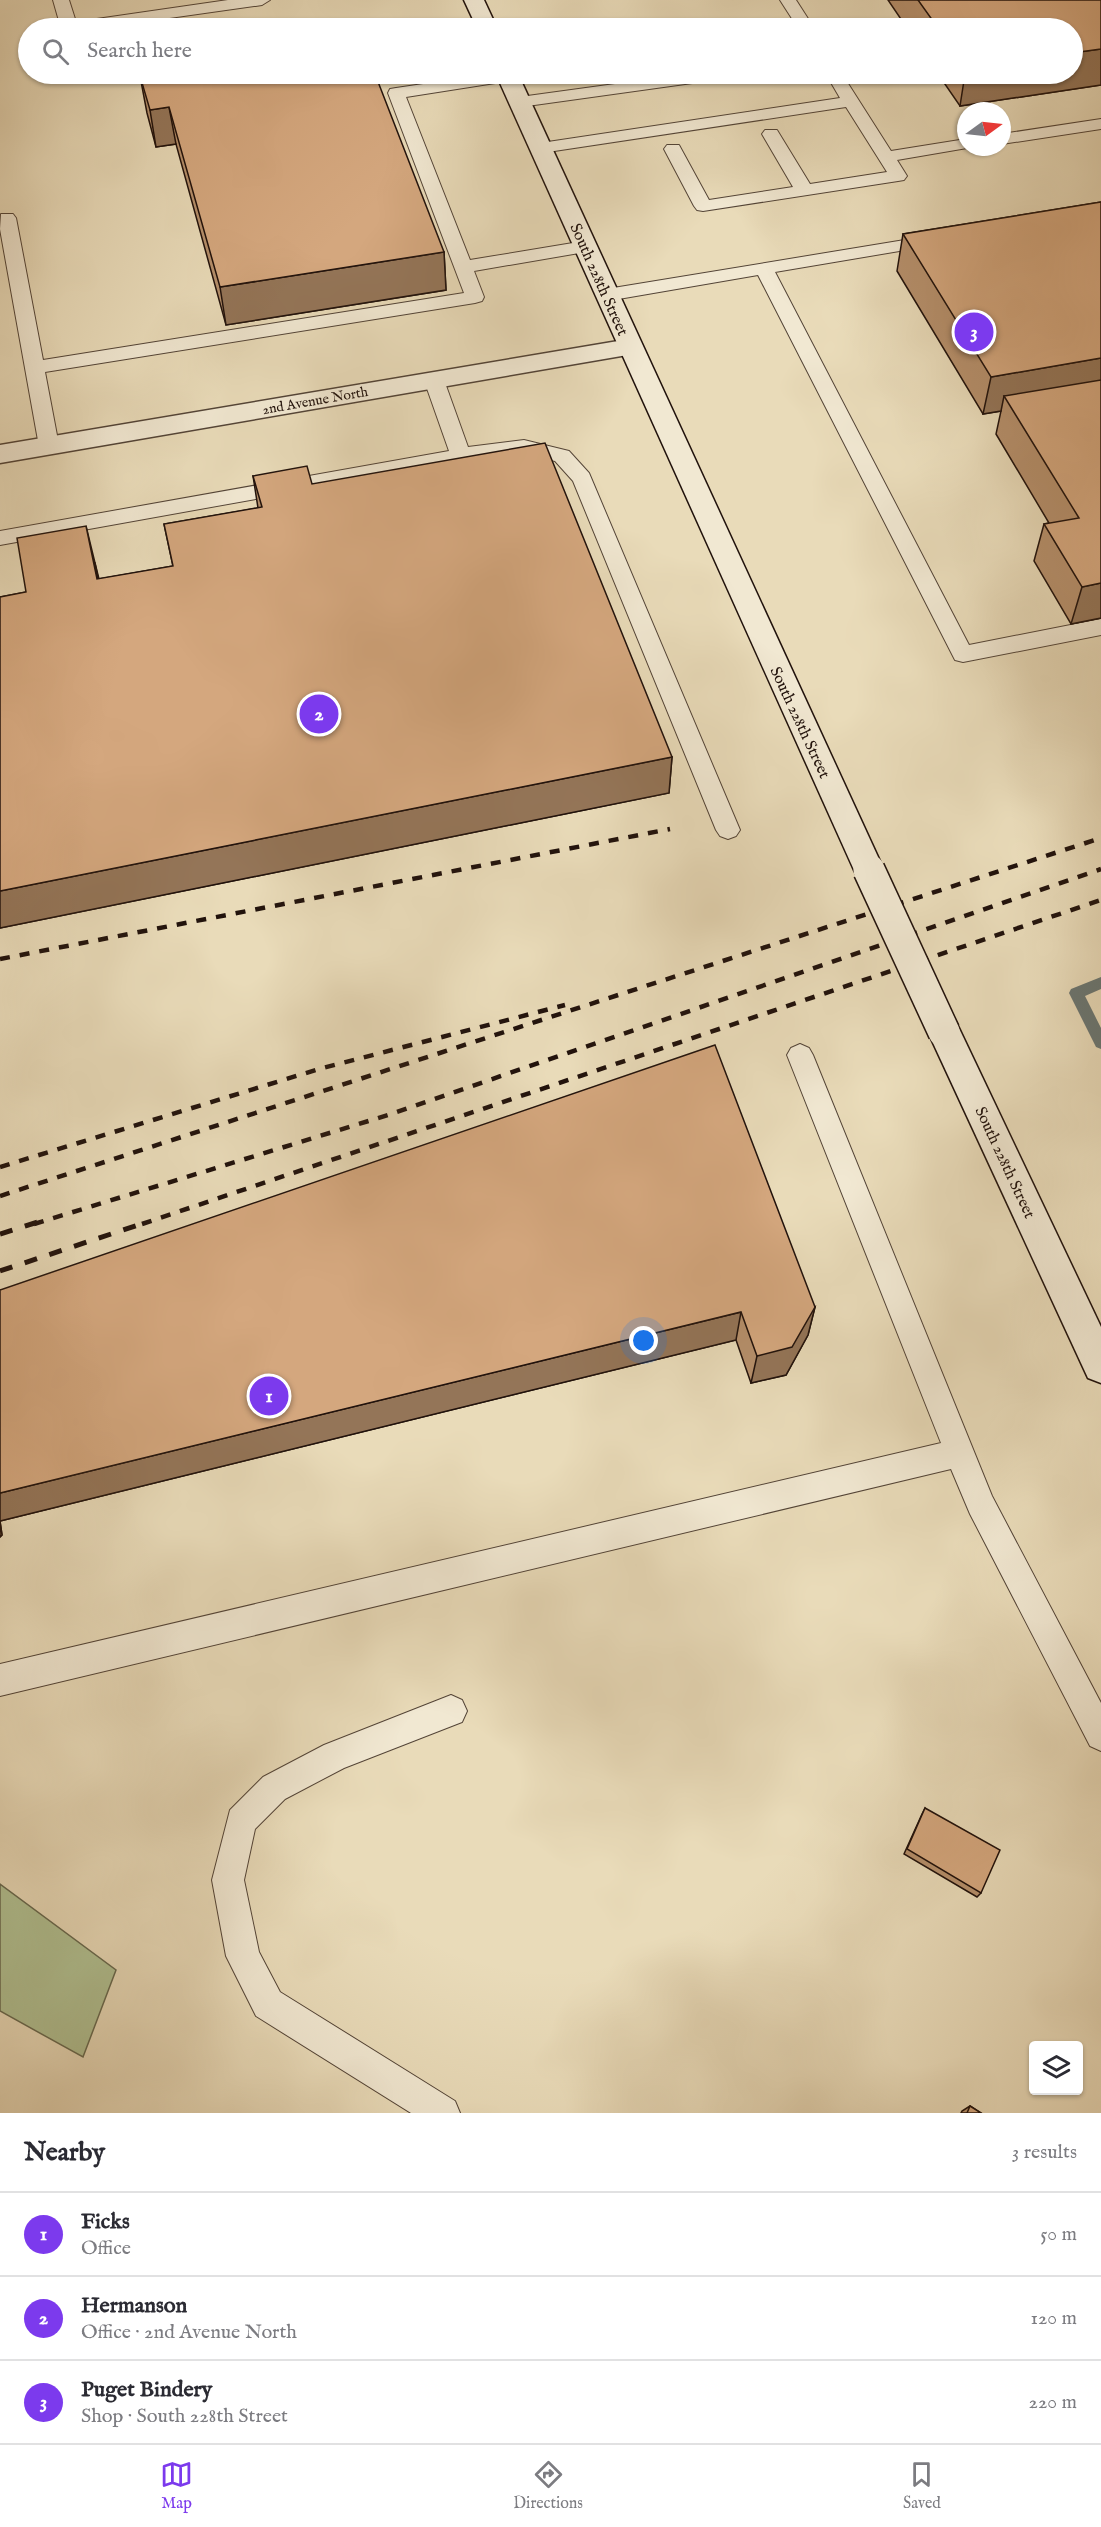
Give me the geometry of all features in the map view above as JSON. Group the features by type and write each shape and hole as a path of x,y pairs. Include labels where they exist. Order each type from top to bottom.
{"main road":[{"path":"474,0 482,18"},
{"name":"South 228th Street","path":"512,84 869,870 1101,1366"},
{"name":"2nd Avenue North","path":"0,454 630,347"}],"lane":[{"path":"61,0 66,18"},
{"path":"138,18 262,0"},
{"path":"788,0 800,18"},
{"path":"35,368 475,297 396,93 452,84"},
{"path":"520,102 649,84"},
{"path":"674,149 703,206 898,176 841,84"},
{"path":"541,148 852,101"},
{"path":"1011,138 1101,124"},
{"path":"771,134 804,190"},
{"path":"886,157 957,145"},
{"path":"7,218 49,446"},
{"path":"607,295 950,237"},
{"path":"463,267 585,247"},
{"path":"764,268 963,654 1101,627"},
{"path":"434,380 461,455"},
{"path":"0,537 461,455 524,447 562,456 582,478 728,830"},
{"path":"800,1055 980,1504 1101,1735"},
{"path":"0,1680 959,1453"},
{"path":"444,2113 268,2004 243,1956 228,1880 241,1821 274,1788 335,1756 451,1711"}],"green space":[{"path":"0,1884 116,1970 83,2057 0,2011"}],"building":[{"path":"918,0 1101,0 1101,49 1083,51 1083,18 931,18"},
{"path":"142,84 379,84 444,252 220,287 169,107 150,110"},
{"path":"1101,202 1101,358 991,377 903,234"},
{"path":"1101,380 1101,583 1082,587 1044,524 1079,518 1004,396"},
{"path":"545,443 672,757 0,891 0,597 26,592 17,538 86,526 97,579 173,566 164,524 262,507 253,476 307,466 312,484"},
{"path":"715,1045 815,1307 792,1347 757,1356 741,1312 0,1493 0,1290"},
{"path":"925,1808 1000,1850 981,1893 907,1849"},
{"path":"970,2106 981,2113 967,2113"}],"waterway":[{"path":"1101,983 1076,993 1101,1043"}],"railway":[{"path":"0,959 670,829"},
{"path":"0,1196 1101,838"},
{"path":"34,1224 388,1115 1101,869"},
{"path":"142,1224 1101,900"},
{"path":"0,1167 319,1069 565,1005"},
{"path":"0,1234 38,1222"},
{"path":"0,1271 147,1222"}],"place":[{"name":"Puget Bindery","path":"974,332"},
{"name":"Hermanson","path":"319,714"},
{"name":"Ficks","path":"269,1396"}]}
